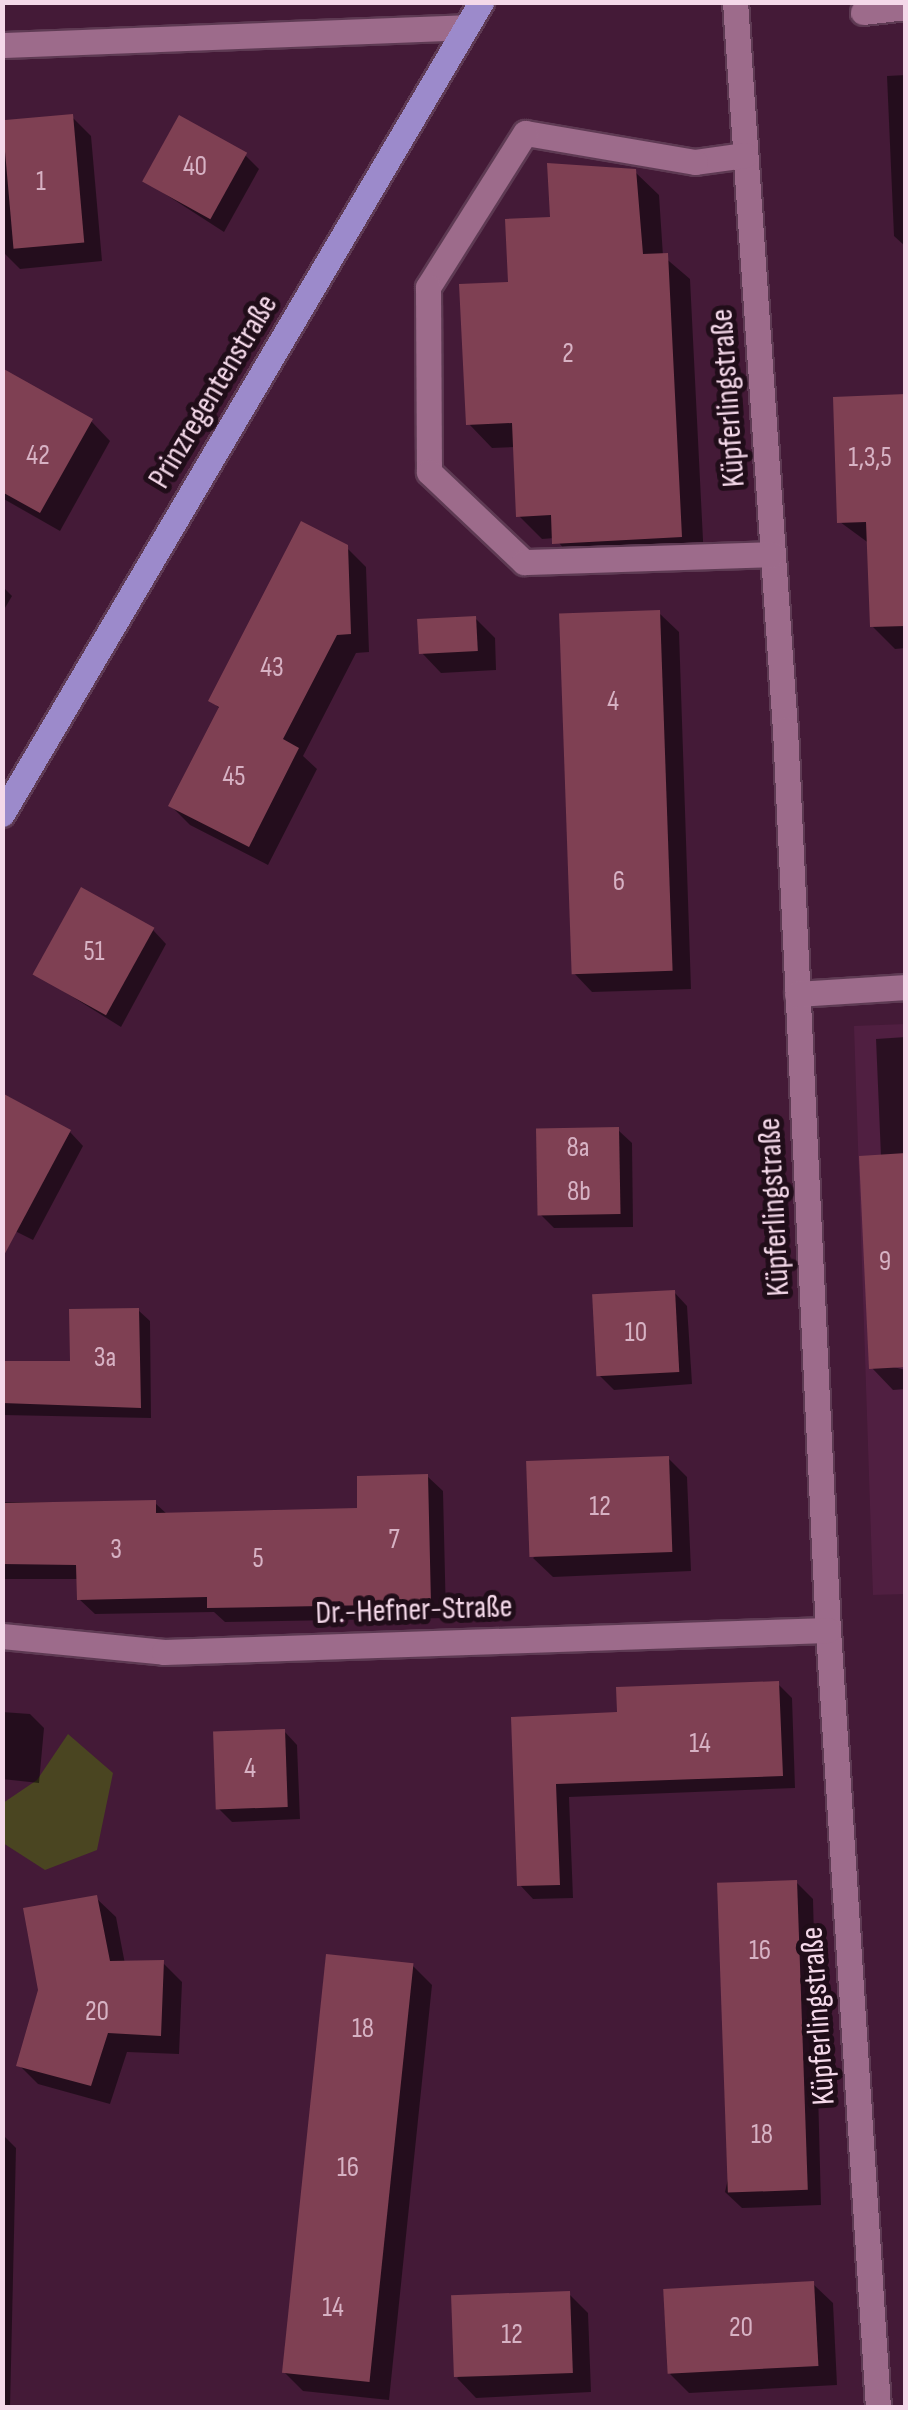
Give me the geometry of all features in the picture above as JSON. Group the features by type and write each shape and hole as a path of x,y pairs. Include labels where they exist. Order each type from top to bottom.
{"main road":[{"name":"Prinzregentenstraße","path":"3,811 481,2"}],"street":[{"name":"Küpferlingstraße","path":"735,2 772,554 828,1630 878,2408"},
{"path":"862,12 906,7"},
{"path":"2,45 466,27"},
{"path":"746,155 695,162 525,133 428,287 430,472 524,562 772,554"},
{"path":"797,994 906,987"},
{"name":"Dr.-Hefner-Straße","path":"2,1636 164,1652 828,1630"}],"shaded area":[{"path":"905,1024 905,1594 873,1595 854,1026"},
{"path":"68,1734 113,1773 97,1850 45,1870 3,1843 3,1803 37,1780"}],"building":[{"path":"73,114 84,243 14,249 2,120"},
{"path":"179,115 247,153 210,219 142,181"},
{"path":"547,163 636,169 643,254 668,253 682,537 552,544 551,515 516,517 512,423 466,425 459,284 508,282 505,219 550,217"},
{"path":"2,368 93,419 40,513 2,492"},
{"path":"906,394 906,626 870,627 866,522 837,523 833,397"},
{"path":"301,521 348,545 351,634 337,635 283,739 299,748 249,847 168,806 219,707 208,701"},
{"path":"660,610 673,971 572,974 559,614"},
{"path":"476,616 478,651 419,654 417,619"},
{"path":"81,887 154,928 106,1015 33,974"},
{"path":"2,1093 71,1130 2,1259"},
{"path":"619,1127 621,1214 538,1215 536,1128"},
{"path":"906,1153 906,1367 869,1369 859,1156"},
{"path":"675,1290 679,1372 596,1376 592,1294"},
{"path":"139,1308 141,1408 2,1403 2,1361 70,1361 69,1309"},
{"path":"669,1456 672,1552 529,1557 526,1461"},
{"path":"428,1474 431,1604 207,1608 207,1597 77,1600 76,1565 2,1564 2,1503 156,1500 156,1513 357,1508 357,1476"},
{"path":"779,1681 783,1776 556,1784 560,1885 517,1886 511,1717 617,1712 616,1687"},
{"path":"285,1729 288,1807 216,1809 213,1732"},
{"path":"797,1880 808,2190 728,2193 717,1883"},
{"path":"97,1895 110,1961 164,1960 161,2036 108,2033 91,2086 16,2066 38,1990 23,1908"},
{"path":"326,1954 414,1963 370,2382 282,2373"},
{"path":"814,2281 818,2366 668,2374 663,2289"},
{"path":"570,2291 573,2373 454,2377 451,2295"}]}
